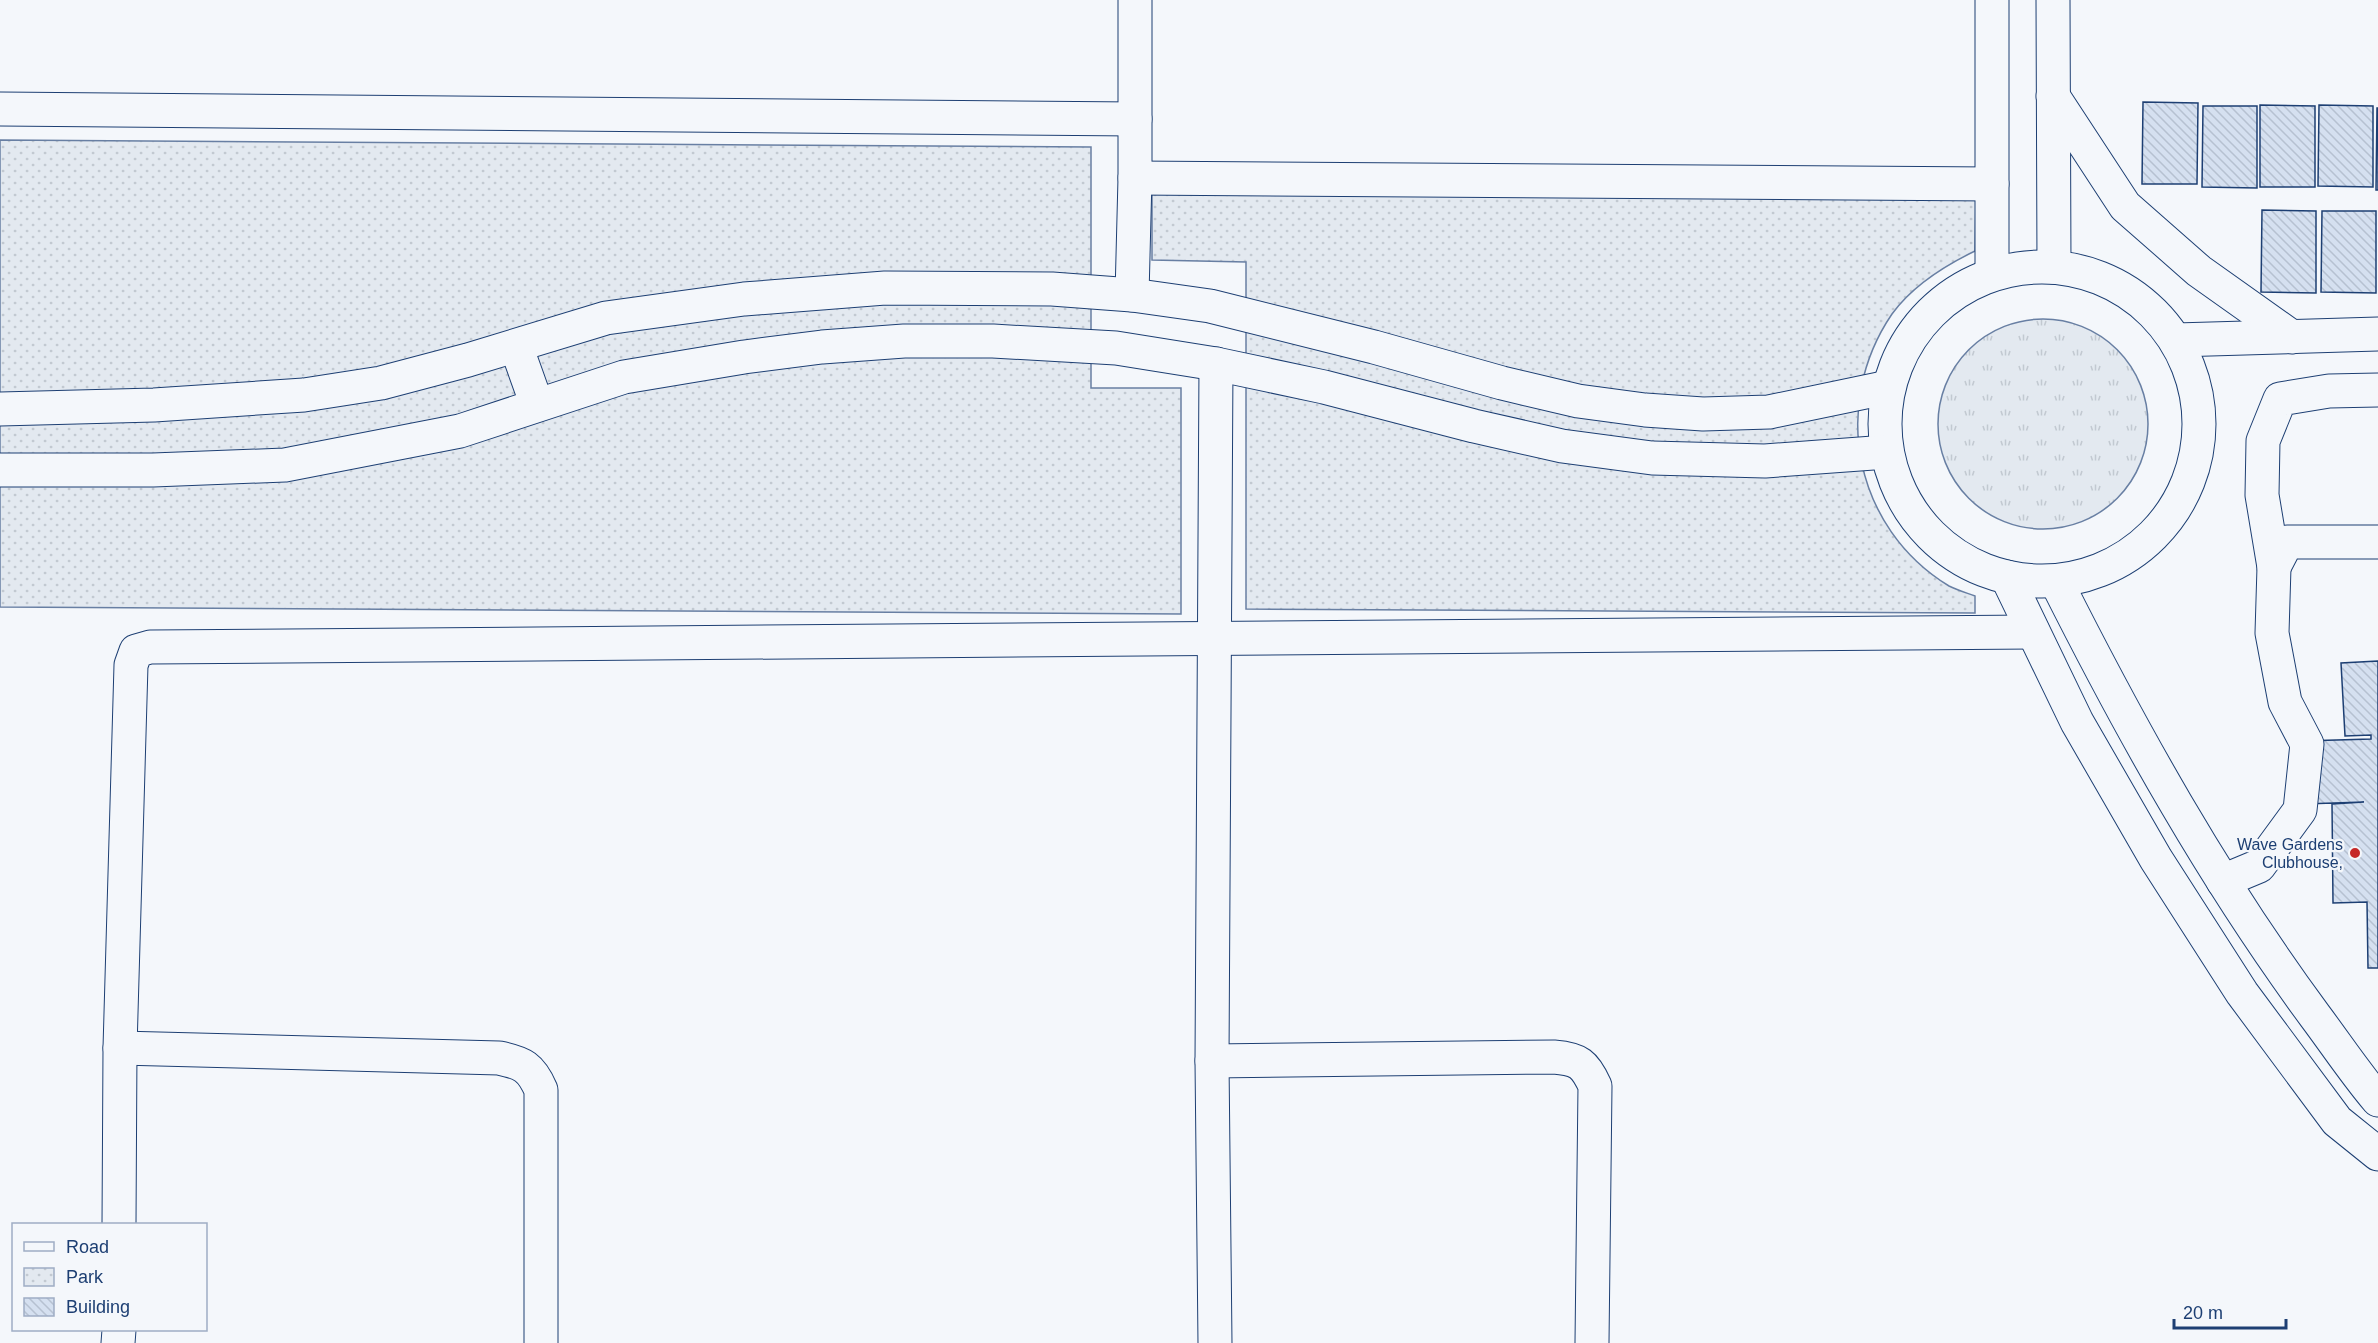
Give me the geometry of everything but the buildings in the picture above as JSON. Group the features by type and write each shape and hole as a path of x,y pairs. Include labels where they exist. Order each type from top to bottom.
{"street":[{"path":"1132,295 1135,178 1135,0"},
{"path":"1992,0 1992,274"},
{"path":"2053,0 2054,267"},
{"path":"2053,96 2125,206 2199,271 2292,337"},
{"path":"0,109 1135,119"},
{"path":"1135,178 1992,184"},
{"path":"2023,267 2054,267 2102,279 2144,304 2176,340 2195,384 2200,432 2191,479 2168,521 2133,554 2090,575 2057,583 2007,577 1964,561 1928,533 1902,496 1887,452 1884,419 1889,387 1899,357 1916,330 1937,306 1964,287 1992,274 2023,267"},
{"path":"0,409 154,405 304,395 381,383 516,346 606,318 744,299 885,288 1052,289 1132,295 1210,306 1337,337 1502,383 1578,401 1645,410 1703,414 1769,412 1889,387"},
{"path":"2176,340 2378,334"},
{"path":"1324,387 1337,337"},
{"path":"0,470 153,470 285,465 460,431 635,375 822,346 904,341 993,341 1116,348 1216,364 1324,387 1551,444 1652,458 1765,461 1887,452"},
{"path":"516,346 537,405"},
{"path":"1215,1343 1212,1061 1216,364"},
{"path":"2223,881 2259,866 2300,810 2307,744 2285,702 2272,633 2274,567 2262,495 2263,441 2280,399 2329,391 2378,390"},
{"path":"2274,567 2287,542 2378,542"},
{"path":"2007,577 2077,722 2156,860 2242,993 2337,1120 2378,1154"},
{"path":"2057,583 2116,701 2194,836 2279,968 2378,1100"},
{"path":"119,1223 120,1048 131,665 136,651 150,647 2033,632"},
{"path":"120,1048 498,1058 519,1062 534,1074 541,1090 541,1343"},
{"path":"1212,1061 1554,1056 1572,1059 1587,1069 1594,1086 1592,1343"}],"green space":[{"path":"0,140 1091,147 1091,388 1181,388 1181,614 0,607"},
{"path":"1152,194 1976,198 1975,251 1919,285 1892,314 1873,349 1861,387 1858,425 1862,462 1873,498 1891,532 1917,561 1949,586 1975,596 1975,613 1246,609 1246,262 1152,260"},
{"path":"2033,319 2053,319 2074,323 2093,331 2118,349 2131,365 2144,393 2148,424 2144,455 2131,483 2118,499 2102,512 2074,525 2053,529 2033,529 2012,525 1993,517 1976,506 1961,491 1942,455 1938,434 1938,414 1942,393 1950,374 1961,357 1976,342 2012,323"}],"place":[{"name":"Wave Gardens Clubhouse,","path":"2355,853"}]}
